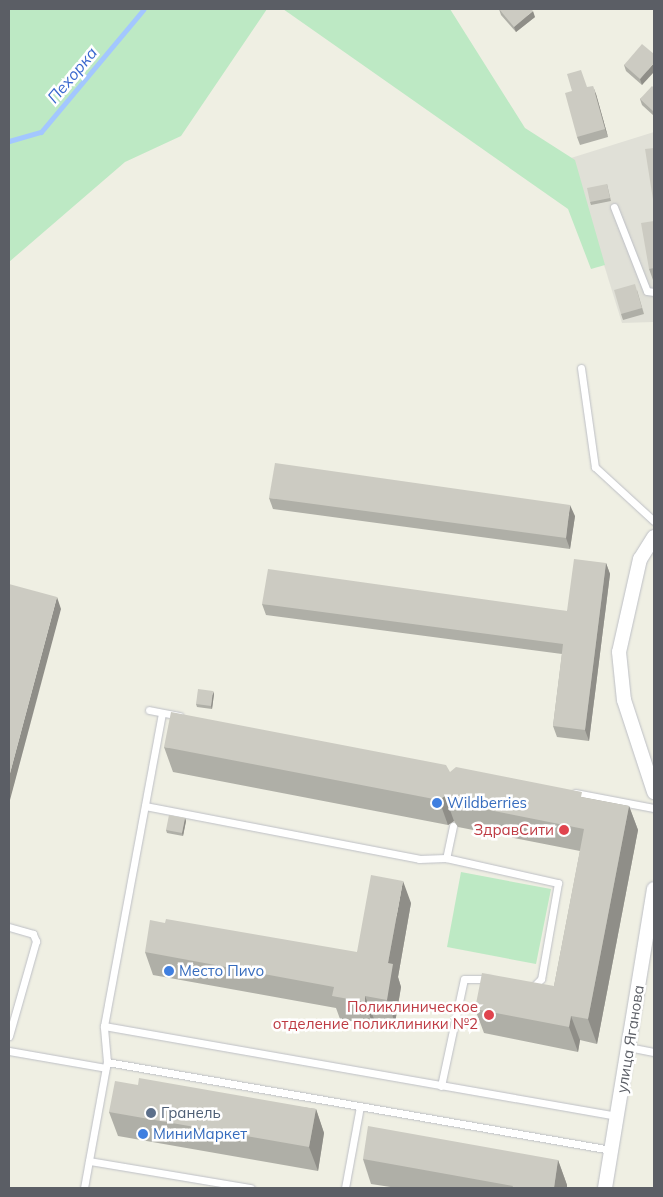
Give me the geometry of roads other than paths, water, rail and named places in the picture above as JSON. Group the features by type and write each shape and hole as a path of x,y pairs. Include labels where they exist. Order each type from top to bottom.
{"street":[{"path":"654,536 640,559 623,634 620,674 624,700 654,792"},
{"name":"улица Яганова","path":"605,1188 654,889"}],"lane":[{"path":"614,207 647,291 654,292"},
{"path":"580,368 595,467 654,521"},
{"path":"149,710 191,718"},
{"path":"84,1188 107,1065 104,1026 162,713"},
{"path":"561,790 654,808"},
{"path":"145,806 419,859 446,858 558,883 540,984 522,985"},
{"path":"446,858 453,826"},
{"path":"9,927 33,934 36,941 9,1036"},
{"path":"442,1086 464,979 502,982"},
{"path":"104,1026 617,1116"},
{"path":"628,1047 654,1052"},
{"path":"9,1050 360,1106 611,1150"},
{"path":"345,1188 360,1106"},
{"path":"89,1161 251,1188"}],"waterway":[{"name":"Пехорка","path":"9,141 41,132 144,9"}],"place":[{"name":"Wildberries","path":"437,803"},
{"name":"ЗдравСити","path":"564,830"},
{"name":"Место Пиvо","path":"169,971"},
{"name":"Поликлиническое отделение поликлиники №2","path":"489,1015"},
{"name":"Гранель","path":"151,1113"},
{"name":"МиниМаркет","path":"143,1134"}]}
